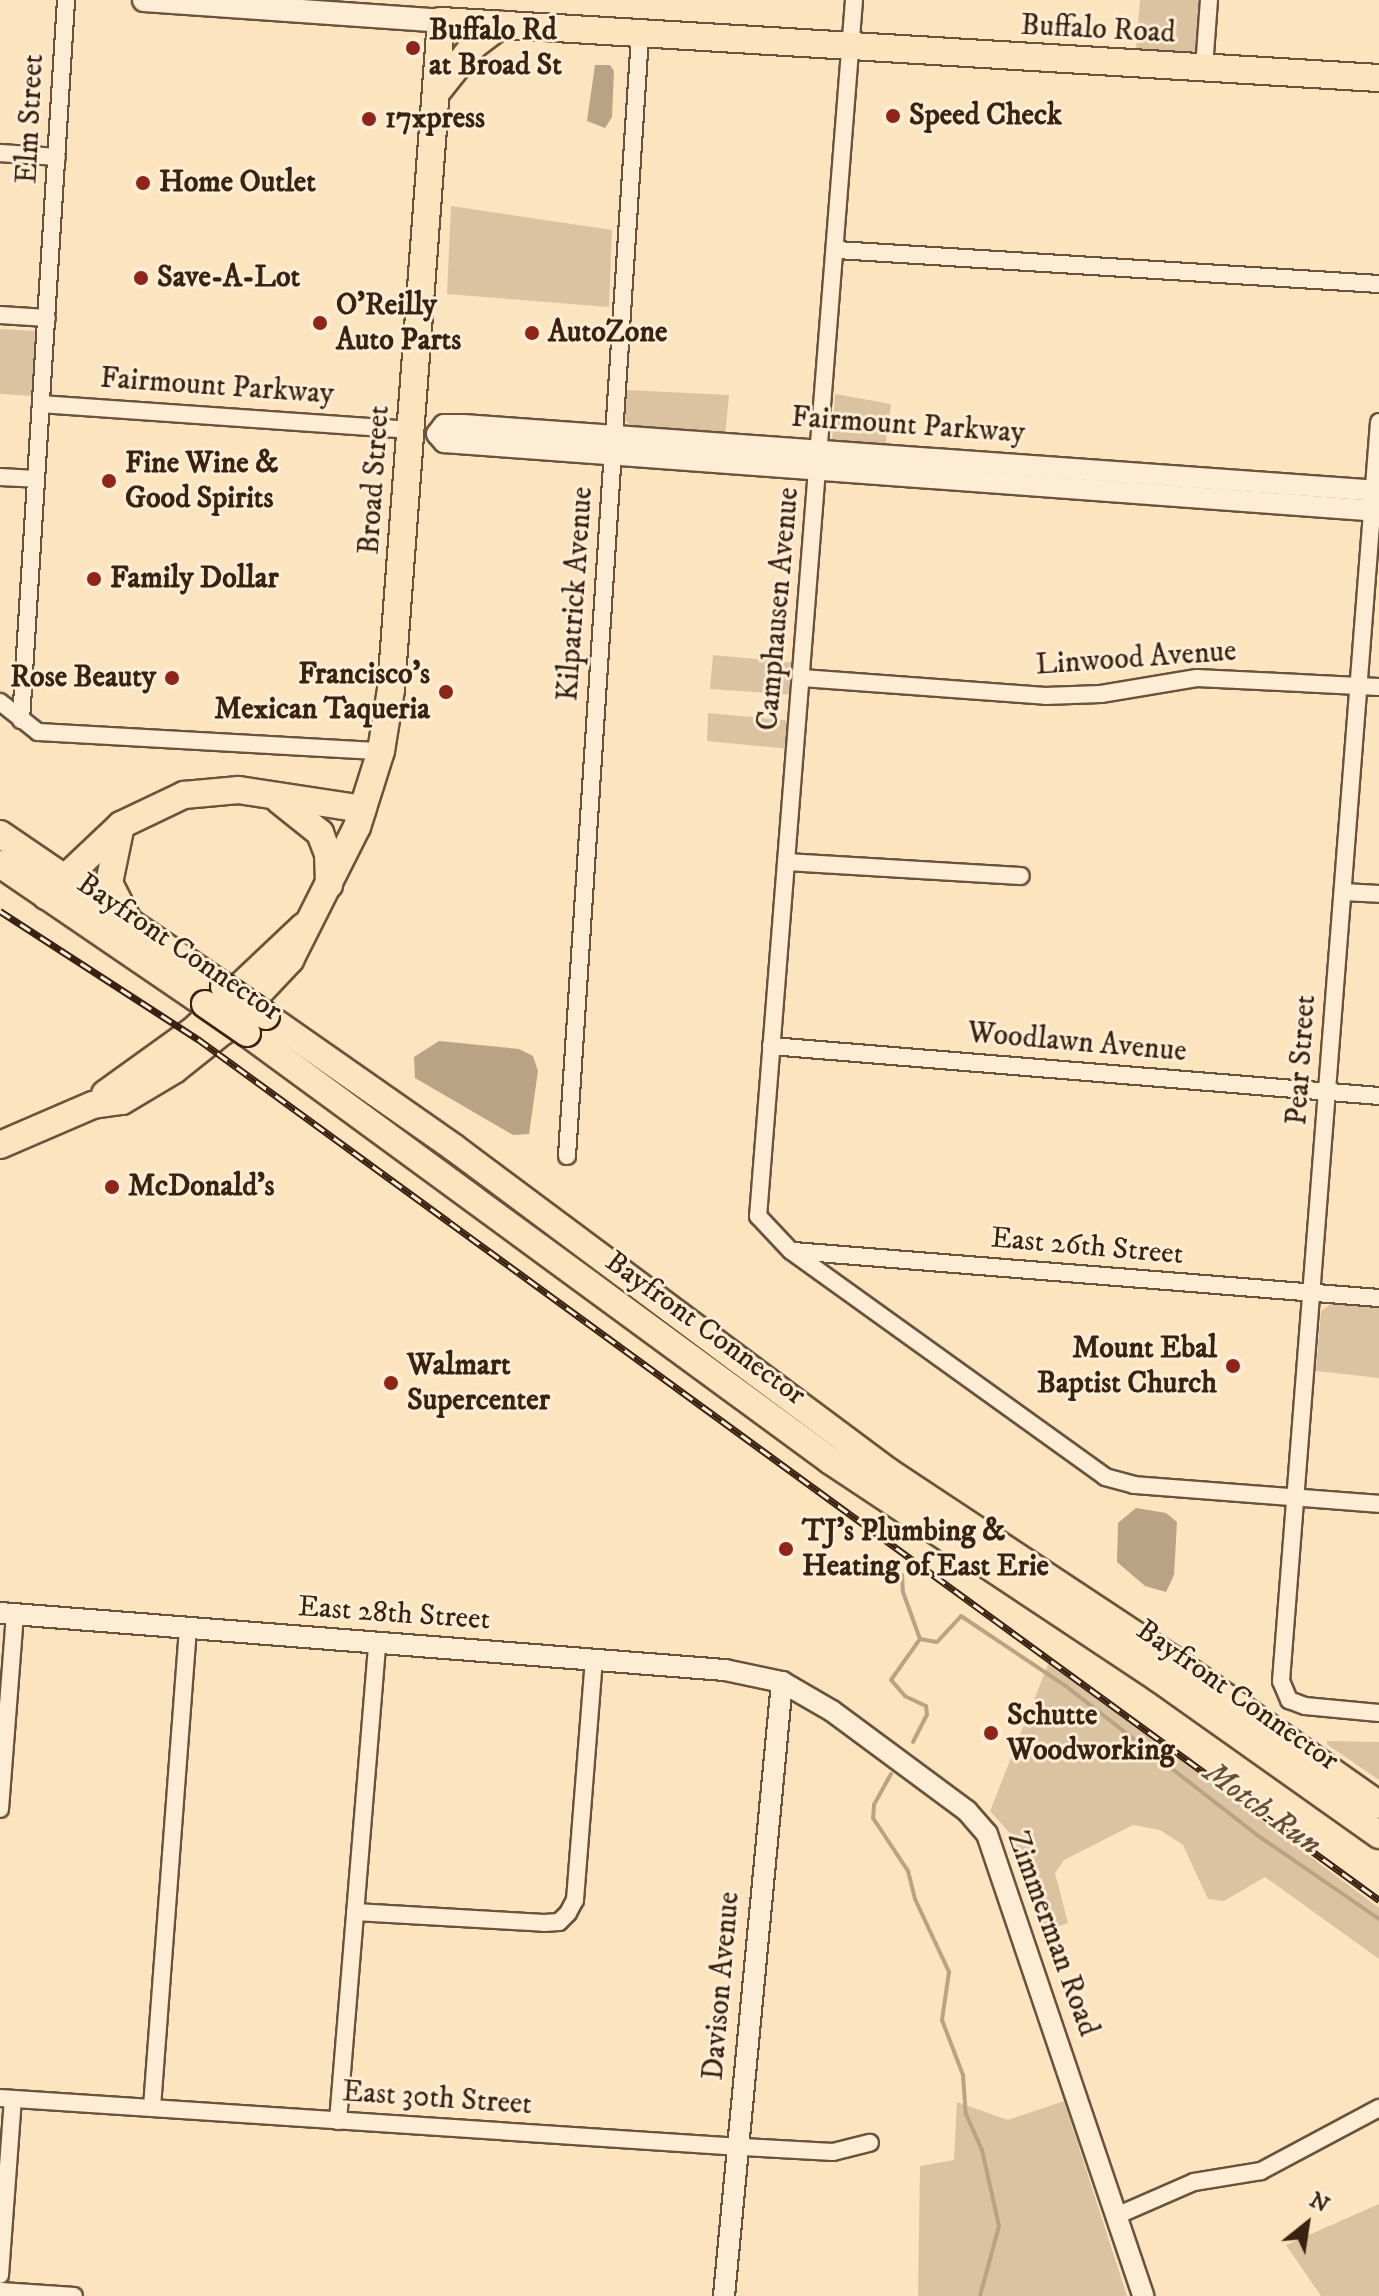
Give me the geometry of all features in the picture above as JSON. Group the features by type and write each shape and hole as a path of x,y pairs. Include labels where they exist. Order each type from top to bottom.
{"main road":[{"name":"Buffalo Road","path":"144,0 352,7 441,21 640,35 1379,78"},
{"name":"Broad Street","path":"0,1145 93,1105 135,1094 223,1031 290,960 303,927 329,885 363,809 381,751 424,432 441,21"},
{"path":"436,93 474,45 501,25"},
{"path":"55,887 121,825 184,795 222,790 363,809"},
{"path":"269,794 319,832 328,854 329,885"},
{"path":"121,825 109,883 130,923"},
{"name":"Bayfront Connector","path":"0,834 55,887 271,1034 889,1472 1160,1651 1379,1805"},
{"name":"Bayfront Connector","path":"0,864 130,923 200,985"},
{"name":"Bayfront Connector","path":"271,1034 843,1470 1159,1679 1379,1835"}],"street":[{"name":"Elm Street","path":"21,720 66,0"},
{"name":"Camphausen Avenue","path":"791,1251 760,1223 771,1046 837,250 854,0"},
{"path":"1204,68 1209,0"},
{"name":"Kilpatrick Avenue","path":"567,1156 640,35"},
{"path":"0,153 57,157"},
{"path":"837,250 1379,284"},
{"path":"0,315 47,318"},
{"name":"Fairmount Parkway","path":"41,404 424,432 444,425 613,445 1376,501"},
{"name":"Pear Street","path":"1379,422 1376,501 1281,1681 1289,1700 1379,1713"},
{"path":"0,477 36,479"},
{"name":"Linwood Avenue","path":"802,678 1045,696 1101,694 1197,678 1379,687"},
{"path":"0,702 21,720 46,732 381,751"},
{"path":"786,862 1021,876"},
{"path":"1343,892 1379,894"},
{"name":"Woodlawn Avenue","path":"771,1046 1379,1096"},
{"path":"791,1251 1105,1477 1134,1485 1379,1504"},
{"name":"East 26th Street","path":"791,1251 1379,1298"},
{"path":"0,1809 7,1613"},
{"name":"East 28th Street","path":"7,1613 725,1670 782,1682"},
{"path":"152,2107 188,1629"},
{"path":"338,2121 377,1643"},
{"path":"355,1912 559,1922 575,1900 594,1659"},
{"name":"Davison Avenue","path":"724,2296 782,1682"},
{"name":"Zimmerman Road","path":"782,1682 832,1711 967,1811 987,1834 1143,2296"},
{"path":"0,2275 7,2098"},
{"name":"East 30th Street","path":"7,2098 833,2152 870,2143"},
{"path":"1116,2216 1194,2182 1261,2171 1379,2108"},
{"path":"0,2291 74,2296"}],"shaded area":[{"path":"1140,0 1203,0 1198,55 1136,50"},
{"path":"595,65 610,65 614,71 612,117 605,128 587,121"},
{"path":"451,206 612,230 609,307 447,294"},
{"path":"0,329 38,331 34,396 0,394"},
{"path":"627,390 729,395 725,437 634,429 625,420"},
{"path":"835,394 891,404 885,448 832,441"},
{"path":"713,655 797,663 794,695 710,689"},
{"path":"708,713 792,721 790,749 707,741"},
{"path":"439,1041 519,1049 533,1056 538,1071 529,1134 513,1135 415,1078 414,1057"},
{"path":"1332,1303 1379,1307 1379,1378 1316,1371 1321,1311"},
{"path":"1136,1508 1166,1513 1177,1522 1174,1575 1166,1592 1145,1586 1117,1562 1118,1523"},
{"path":"1049,1662 1379,1908 1379,1959 1265,1877 1224,1901 1208,1899 1183,1845 1160,1830 1133,1825 1064,1860 1055,1873 1068,1923 1042,1932 1014,1838 990,1811"},
{"path":"1326,1741 1379,1742 1379,1780 1328,1745"},
{"path":"1064,2101 1127,2296 918,2296 920,2166 954,2160 957,2102 1008,2120"},
{"path":"1379,2204 1379,2296 1321,2296 1286,2245"}],"waterway":[{"path":"902,1575 903,1592 920,1639"},
{"name":"Motch Run","path":"920,1639 937,1642 961,1616 1067,1687 1257,1835 1379,1919"},
{"name":"Motch Run","path":"913,1742 927,1715 926,1706 905,1696 891,1680 920,1639"},
{"name":"Motch Run","path":"891,1774 874,1805 873,1818 908,1871 915,1899 949,1972 942,2020 963,2075 966,2114 982,2150 999,2226 980,2296"}],"railway":[{"path":"0,911 198,1039 1379,1900"}],"place":[{"name":"Buffalo Rd at Broad St","path":"413,48"},
{"name":"Speed Check","path":"893,116"},
{"name":"17xpress","path":"369,119"},
{"name":"Home Outlet","path":"143,183"},
{"name":"Save-A-Lot","path":"141,278"},
{"name":"O'Reilly Auto Parts","path":"320,323"},
{"name":"AutoZone","path":"532,333"},
{"name":"Fine Wine & Good Spirits","path":"109,481"},
{"name":"Family Dollar","path":"94,579"},
{"name":"Rose Beauty","path":"172,678"},
{"name":"Francisco’s Mexican Taqueria","path":"446,692"},
{"name":"McDonald's","path":"112,1187"},
{"name":"Mount Ebal Baptist Church","path":"1233,1366"},
{"name":"Walmart Supercenter","path":"391,1383"},
{"name":"TJ's Plumbing & Heating of East Erie","path":"786,1549"},
{"name":"Schutte Woodworking","path":"991,1733"}]}
